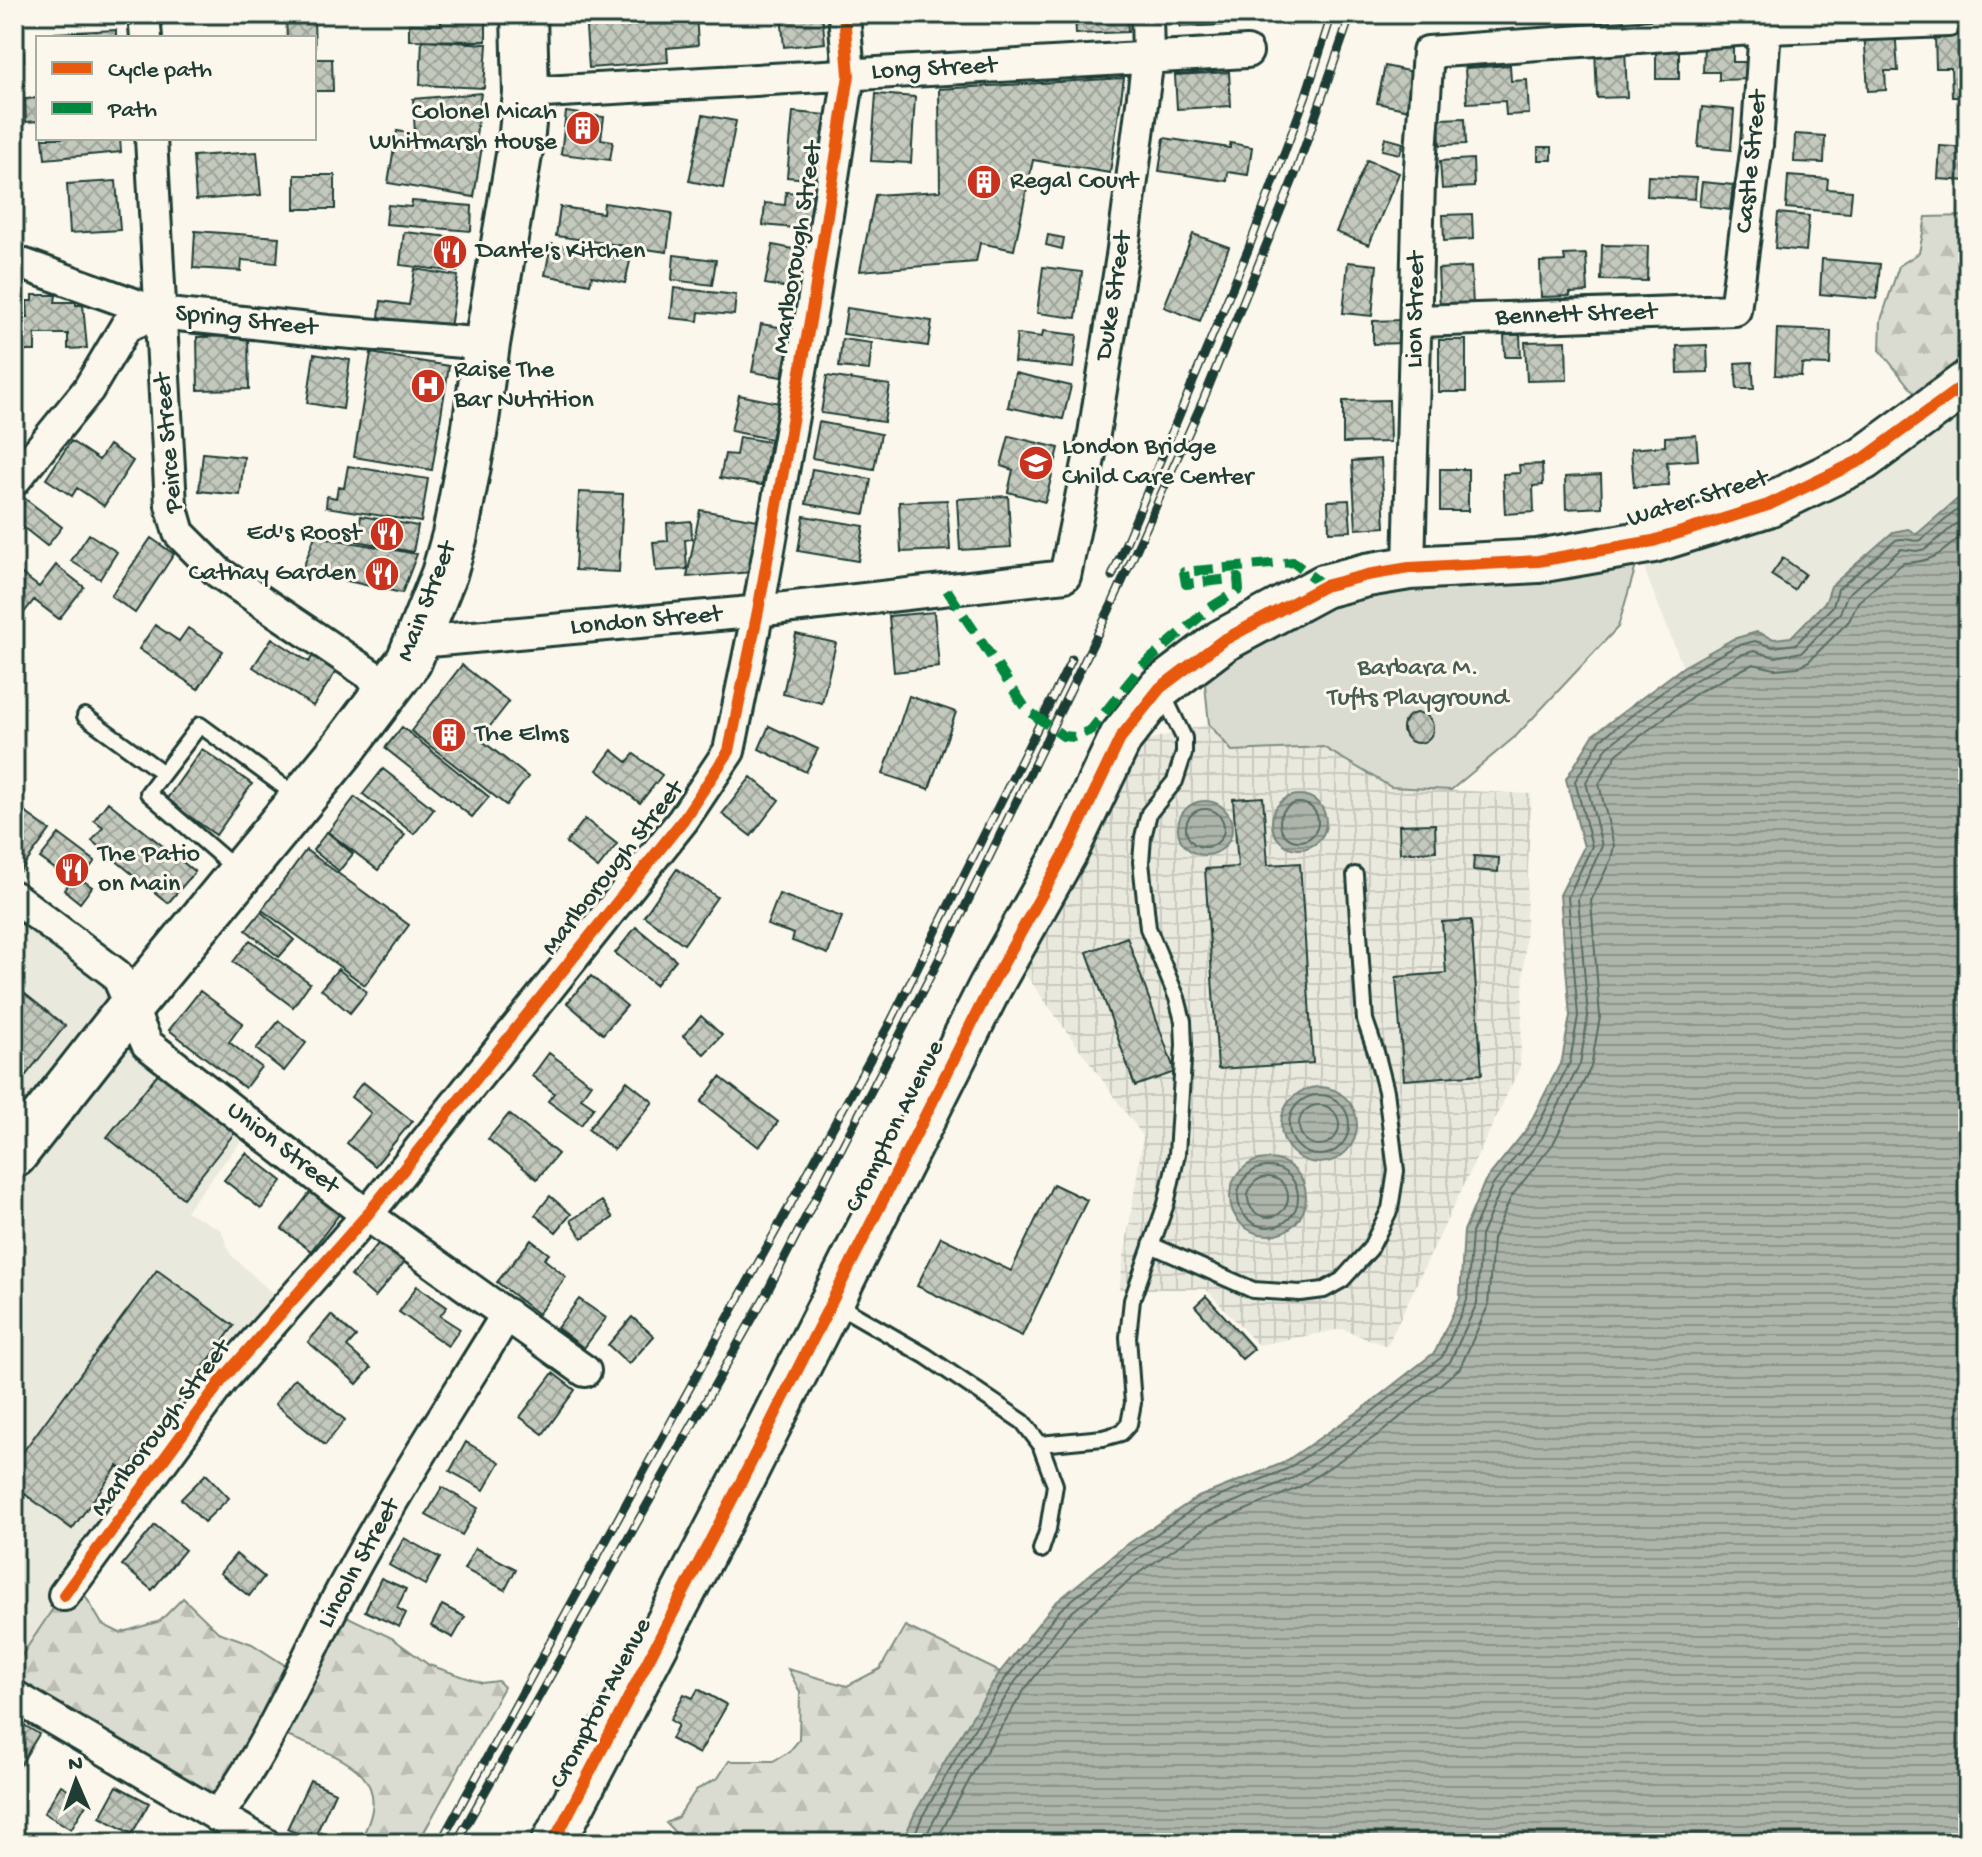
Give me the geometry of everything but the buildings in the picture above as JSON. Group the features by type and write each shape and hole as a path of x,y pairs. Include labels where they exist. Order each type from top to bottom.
{"main road":[{"name":"Main Street","path":"14,1155 390,688 418,642 455,535 474,434 519,156 526,93 524,14"}],"street":[{"path":"144,14 146,36"},
{"name":"Marlborough Street","path":"64,1595 222,1380 367,1215 683,820 729,751 758,611 813,304 849,75 844,14"},
{"name":"Duke Street","path":"1065,576 1104,374 1122,256 1148,58 1147,14"},
{"path":"1766,21 1951,18"},
{"name":"Lion Street","path":"1409,568 1418,321 1419,181 1428,52 1766,21"},
{"name":"Castle Street","path":"1735,310 1757,145 1766,21"},
{"name":"Long Street","path":"526,93 1247,52"},
{"name":"Peirce Street","path":"151,140 171,505 179,533 218,572 390,688"},
{"name":"Spring Street","path":"14,261 159,313 487,344"},
{"name":"Bennett Street","path":"1418,321 1735,310"},
{"path":"14,481 88,390 126,326 159,313"},
{"name":"Water Street","path":"1409,568 1538,561 1653,541 1768,505 1863,459 1968,382"},
{"name":"Crompton Avenue","path":"553,1843 608,1741 990,987 1069,846 1121,737 1160,688 1222,641 1324,586 1409,568"},
{"name":"London Street","path":"418,642 758,611 1065,576"},
{"name":"Union Street","path":"14,897 117,975 147,1044 367,1215 585,1371"},
{"name":"Lincoln Street","path":"217,1816 255,1761 335,1603 385,1513 507,1314"},
{"path":"14,1696 264,1843"}],"lane":[{"path":"1040,1444 1103,1438 1121,1433 1129,1424 1133,1403 1128,1337 1132,1300 1166,1204 1177,1154 1183,1021 1177,998 1148,928 1142,886 1143,837 1149,813 1175,781 1184,753 1184,738 1160,688"},
{"path":"85,716 163,773"},
{"path":"241,873 148,793 200,725 301,799"},
{"path":"1151,1245 1253,1290 1289,1293 1324,1290 1342,1280 1370,1249 1390,1209 1396,1171 1386,1091 1365,1020 1355,875"},
{"path":"832,1302 926,1356 1023,1422 1040,1444 1055,1485 1048,1529 1041,1550"}],"shaded area":[{"path":"1968,381 1968,490 1917,534 1908,529 1893,532 1831,585 1826,601 1791,637 1774,639 1757,632 1733,639 1683,667 1646,574 1643,544 1774,500"},
{"path":"1209,724 1232,751 1323,747 1391,787 1531,794 1520,1067 1387,1346 1342,1329 1258,1345 1206,1289 1119,1289 1143,1136 1020,967 1148,740"},
{"path":"14,908 107,976 123,1001 249,1131 186,1211 221,1230 231,1255 282,1302 14,1667"}],"green space":[{"path":"1968,216 1968,381 1926,408 1880,350 1881,320 1899,266 1919,253 1926,217"},
{"name":"Barbara M. Tufts Playground","path":"1638,559 1618,627 1516,736 1451,790 1391,787 1323,747 1232,751 1209,724 1204,674 1369,585"},
{"path":"76,1580 102,1624 120,1633 160,1621 183,1598 218,1632 252,1644 297,1673 336,1611 392,1638 429,1665 482,1683 498,1681 504,1687 418,1843 358,1843 370,1819 373,1799 368,1783 342,1759 282,1734 219,1810 14,1705 14,1667"},
{"path":"905,1626 1000,1672 936,1777 902,1843 685,1843 666,1823 678,1817 696,1790 718,1778 729,1761 773,1761 789,1752 799,1740 800,1692 788,1669 847,1686 880,1669"}],"water":[{"path":"1968,490 1968,1843 902,1843 915,1813 1000,1672 1054,1604 1122,1548 1196,1498 1283,1463 1365,1407 1435,1352 1460,1298 1464,1231 1485,1181 1527,1129 1562,1060 1570,1016 1560,895 1584,847 1566,779 1594,734 1683,667 1733,639 1757,632 1774,639 1791,637 1826,601 1831,586 1893,532 1908,529 1917,534"},
{"path":"1299,795 1310,797 1318,803 1324,811 1324,833 1318,841 1310,847 1299,849 1288,847 1280,841 1274,833 1272,822 1274,811 1280,803 1288,797"},
{"path":"1205,801 1216,803 1224,809 1230,817 1230,839 1224,847 1216,853 1205,855 1194,853 1186,847 1180,839 1178,828 1180,817 1186,809 1194,803"},
{"path":"1319,1087 1333,1090 1346,1098 1354,1111 1357,1125 1354,1139 1346,1152 1333,1160 1319,1163 1305,1160 1292,1152 1284,1139 1281,1125 1284,1111 1292,1098 1305,1090"},
{"path":"1268,1159 1282,1162 1295,1170 1303,1183 1306,1197 1303,1211 1295,1224 1282,1232 1268,1235 1254,1232 1241,1224 1233,1211 1230,1197 1233,1183 1241,1170 1254,1162"}],"railway":[{"path":"1112,576 1248,250 1306,95 1332,14"},
{"path":"456,1843 764,1298 951,936 1113,602 1204,398 1296,172 1351,14"},
{"path":"440,1843 891,1021 1072,659"}],"marked path":[{"path":"947,590 1026,709 1063,736 1074,737 1091,730 1142,666 1210,608 1239,590 1238,578 1186,584 1184,572 1293,562 1324,586"}],"cycle path":[{"path":"64,1595 222,1380 367,1215 683,820 729,751 758,611 813,304 849,75 844,14"},
{"path":"553,1843 741,1482 990,987 1069,846 1121,737 1160,688 1222,641 1324,586 1409,568 1538,561 1653,541 1768,505 1863,459 1968,382"}],"place":[{"name":"Colonel Micah Whitmarsh House","path":"583,128"},
{"name":"Regal Court","path":"984,182"},
{"name":"Dante's Kitchen","path":"450,252"},
{"name":"Raise The Bar Nutrition","path":"428,386"},
{"name":"London Bridge Child Care Center","path":"1036,463"},
{"name":"Ed's Roost","path":"387,534"},
{"name":"Cathay Garden","path":"382,574"},
{"name":"The Elms","path":"449,735"},
{"name":"The Patio on Main","path":"72,870"}]}
